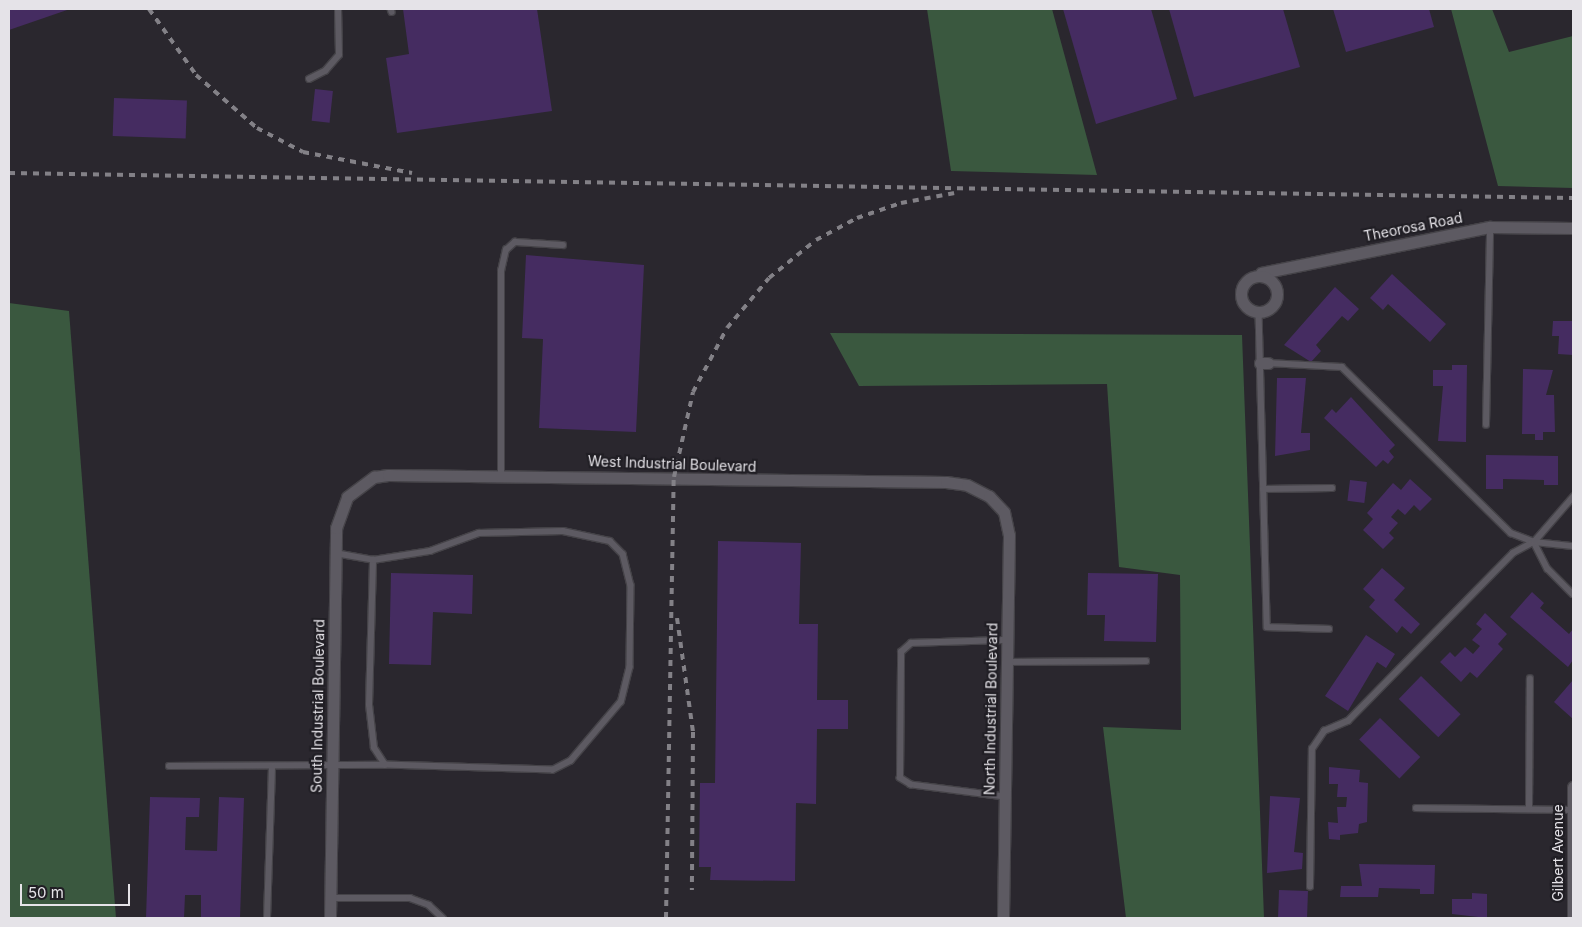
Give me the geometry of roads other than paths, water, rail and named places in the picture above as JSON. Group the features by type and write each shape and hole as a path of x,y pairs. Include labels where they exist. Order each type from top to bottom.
{"street":[{"name":"Theorosa Road","path":"1261,273 1490,227 1573,228"},
{"path":"1261,273 1277,294 1273,306 1259,312 1248,308 1242,297 1247,282 1261,273"},
{"name":"West Industrial Boulevard","path":"347,497 374,477 502,476 946,482 966,485 996,504"},
{"name":"South Industrial Boulevard","path":"330,918 335,554 338,512 347,497"},
{"name":"North Industrial Boulevard","path":"996,504 1004,512 1009,535 1003,918"},
{"name":"Gilbert Avenue","path":"1573,787 1573,918"}],"lane":[{"path":"309,79 325,71 340,56 338,9"},
{"path":"1486,425 1490,227"},
{"path":"502,476 501,271 506,250 515,242 563,245"},
{"path":"1259,312 1264,363 1267,627 1329,629"},
{"path":"1264,363 1342,367 1511,532 1534,542 1573,546"},
{"path":"1264,489 1332,488"},
{"path":"1310,887 1312,748 1324,731 1348,721 1513,553 1534,542 1573,497"},
{"path":"169,766 333,767 385,765 553,770 571,761 621,702 630,667 631,585 623,554 610,541 563,531 479,533 430,551 373,560 335,554"},
{"path":"1534,542 1548,569 1573,594"},
{"path":"373,560 369,705 374,748 385,765"},
{"path":"1005,797 911,786 900,778 901,652 911,642 1008,640"},
{"path":"1007,662 1146,661"},
{"path":"1529,809 1530,680"},
{"path":"267,918 272,767"},
{"path":"1416,808 1572,810"},
{"path":"330,898 410,898 429,905 443,918"}],"railway":[{"path":"149,9 196,75 257,128 303,152 412,173"},
{"path":"9,173 1573,198"},
{"path":"666,918 674,477 693,392 727,328 769,278 816,240 857,218 901,203 960,192"},
{"path":"677,618 693,732 692,890"}]}
